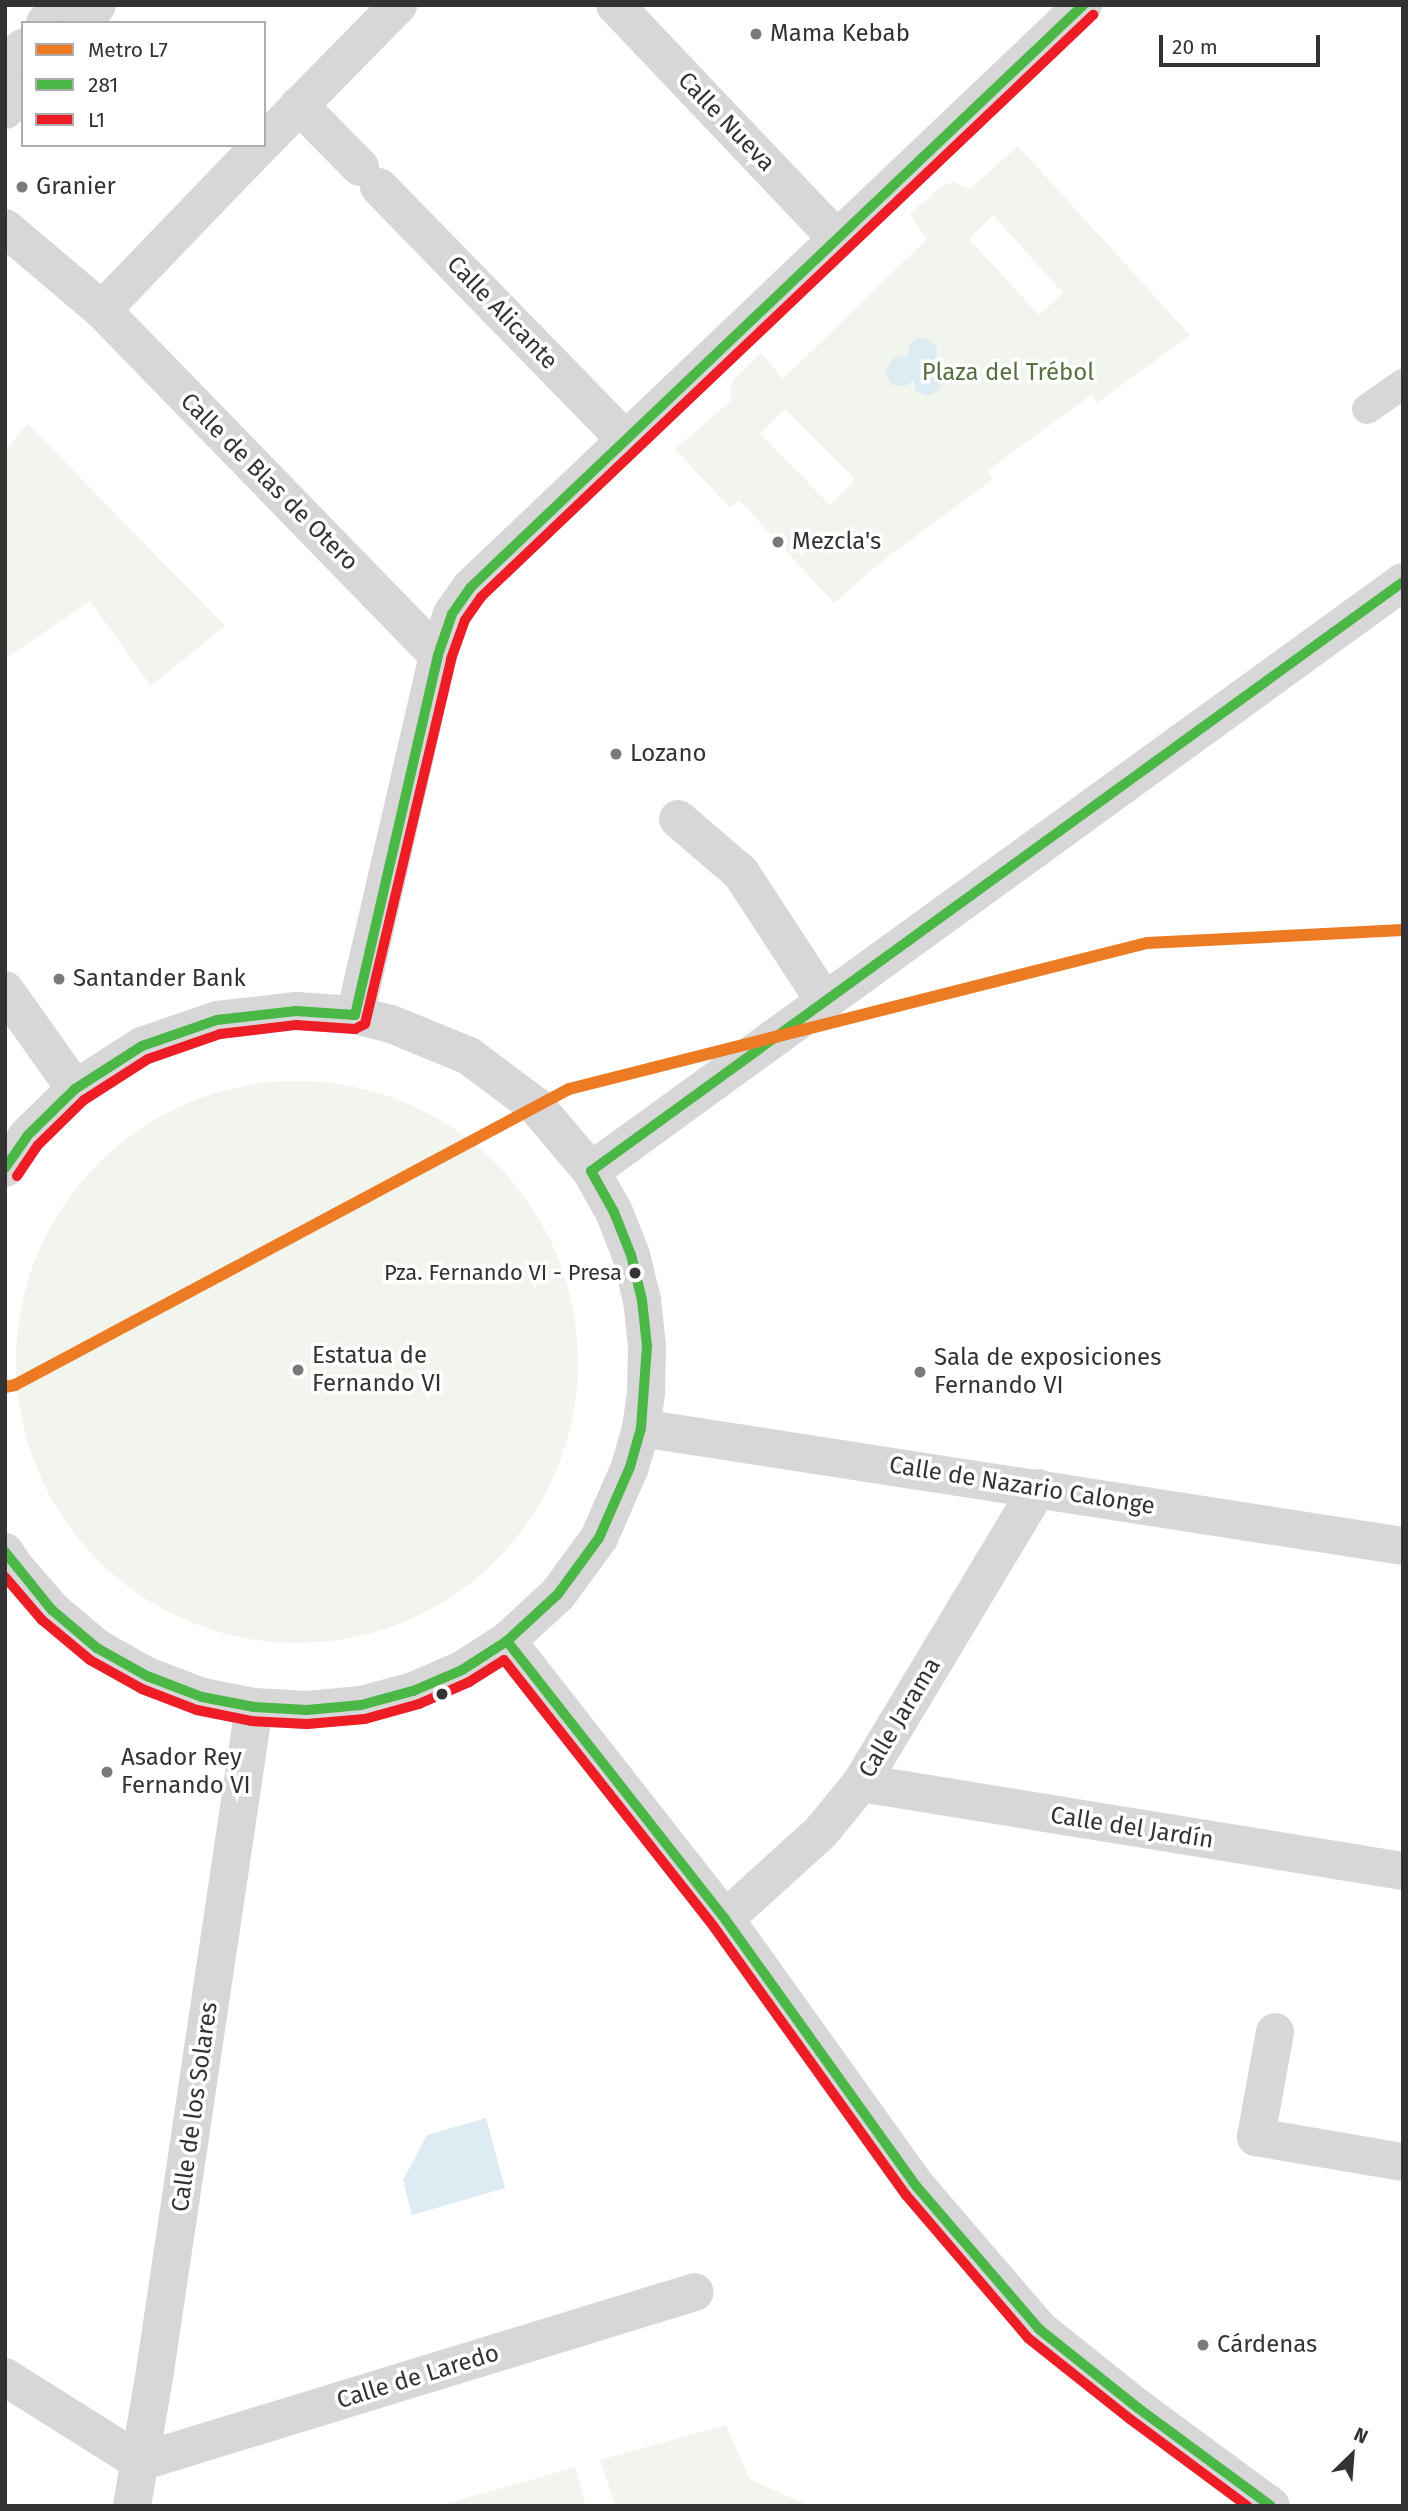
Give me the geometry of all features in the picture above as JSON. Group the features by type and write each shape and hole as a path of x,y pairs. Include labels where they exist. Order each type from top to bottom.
{"street":[{"path":"48,21 61,5"},
{"path":"84,21 97,5"},
{"path":"266,141 398,5"},
{"name":"Calle Nueva","path":"615,5 837,239"},
{"path":"355,1015 438,654 452,614 470,588 1076,8"},
{"path":"5,67 21,50"},
{"path":"5,110 21,92"},
{"name":"Calle Alicante","path":"299,105 625,439"},
{"path":"102,310 260,147"},
{"name":"Calle de Blas de Otero","path":"5,228 102,310 438,654"},
{"path":"591,1171 1403,582"},
{"path":"678,819 741,873 825,1002"},
{"path":"5,990 75,1089"},
{"path":"5,1168 27,1136 75,1089 142,1046 217,1020 296,1011 355,1015 391,1024 469,1056 537,1107 591,1171 614,1212 631,1255 642,1300 647,1346 641,1428 631,1467 599,1538 558,1594 507,1642 462,1670 413,1691 361,1705 307,1710 254,1707 202,1697 158,1680 97,1648 52,1610 8,1563"},
{"name":"Calle de Nazario Calonge","path":"641,1428 1403,1546"},
{"name":"Calle Jarama","path":"725,1919 820,1833 861,1783 1038,1489"},
{"path":"507,1642 725,1919 917,2187 1040,2329 1138,2408 1271,2506"},
{"name":"Calle de los Solares","path":"132,2506 254,1707"},
{"name":"Calle del Jardín","path":"861,1783 1403,1871"},
{"path":"1275,2032 1256,2137 1403,2162"},
{"name":"Calle de Laredo","path":"140,2462 695,2292"},
{"path":"5,2377 140,2462"}],"lane":[{"path":"1367,409 1403,384"}],"green space":[{"name":"Plaza del Trébol","path":"1018,146 1190,335 1097,403 1091,395 987,471 993,479 886,558 834,603 739,500 730,508 675,449 731,401 733,380 761,353 783,379 927,239 910,214 939,188 953,182 970,189","holes":["993,215 1063,293 1039,315 969,239","910,344 931,367 941,372 942,384 914,386 900,356 908,358","785,409 855,479 830,505 760,434"]},
{"path":"28,424 225,626 151,686 90,601 5,659 5,450"},
{"path":"297,1081 352,1087 404,1103 453,1129 495,1164 530,1206 556,1255 572,1307 578,1362 572,1417 556,1469 530,1518 495,1560 453,1595 404,1621 352,1637 297,1643 242,1637 190,1621 141,1595 99,1560 64,1518 38,1469 22,1417 16,1362 22,1307 38,1255 64,1206 99,1164 141,1129 190,1103 242,1087"},
{"path":"726,2425 749,2479 810,2506 616,2506 600,2460"},
{"path":"575,2467 586,2506 437,2506 534,2479"}],"shaded area":[{"path":"924,337 937,347 936,360 931,367 937,368 943,377 940,389 928,396 916,391 913,381 905,386 892,385 885,374 892,359 900,356 907,358 910,344 916,338"},
{"path":"486,2118 505,2188 412,2215 403,2180 427,2135"}],"metro line":[{"name":"L7","path":"5,1387 15,1385 569,1089 1147,943 1403,930"}],"transit line":[{"name":"281","path":"5,1168 27,1136 75,1089 142,1046 217,1020 296,1011 355,1015 438,655 452,614 470,588 1083,5"},
{"name":"L1","path":"17,1176 38,1145 84,1100 148,1059 220,1034 296,1025 355,1029 365,1024 451,659 465,620 481,597 1093,15"},
{"name":"281","path":"5,1552 52,1610 97,1648 147,1676 202,1697 254,1707 307,1710 361,1705 413,1691 462,1670 507,1641 558,1594 599,1538 630,1467 641,1428 647,1346 642,1300 631,1255 614,1212 591,1171 1403,582"},
{"name":"L1","path":"5,1577 42,1620 90,1660 142,1689 197,1710 251,1721 307,1724 365,1719 419,1704 469,1682 504,1660 714,1927 906,2195 1028,2338 1130,2419 1247,2506"},
{"name":"281","path":"507,1641 725,1919 917,2187 1039,2329 1138,2408 1271,2506"}],"place":[{"name":"Mama Kebab","path":"756,34"},
{"name":"Granier","path":"22,187"},
{"name":"Mezcla's","path":"778,542"},
{"name":"Lozano","path":"616,754"},
{"name":"Santander Bank","path":"59,979"},
{"name":"Pza. Fernando VI - Presa","path":"635,1273"},
{"name":"Estatua de Fernando VI","path":"298,1370"},
{"name":"Sala de exposiciones Fernando VI","path":"920,1372"},
{"name":"Asador Rey Fernando VI","path":"107,1772"},
{"name":"Cárdenas","path":"1203,2345"}]}
